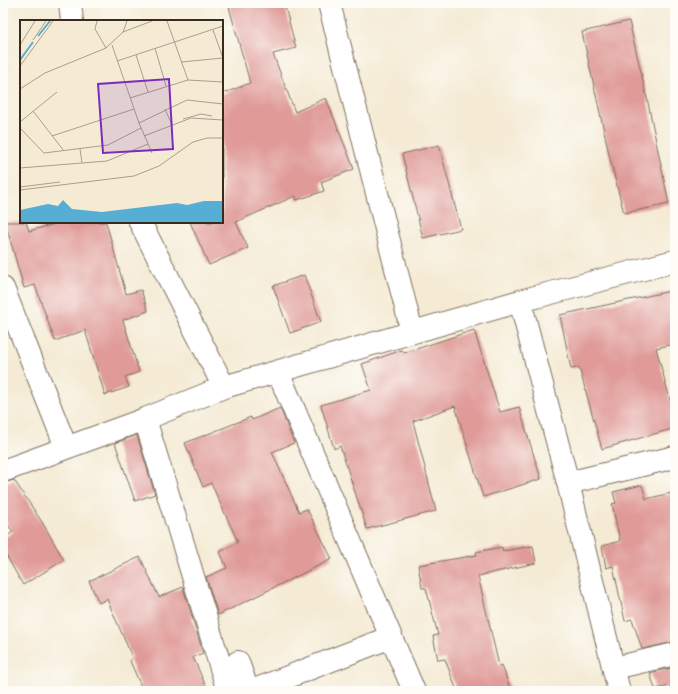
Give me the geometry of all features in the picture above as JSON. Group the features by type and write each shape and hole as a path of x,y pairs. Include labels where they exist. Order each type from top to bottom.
{"street":[{"path":"70,3 72,20"},
{"path":"329,3 412,332"},
{"path":"141,223 224,387"},
{"path":"3,471 224,387 412,332 675,261"},
{"path":"3,288 66,448"},
{"path":"520,302 568,484 619,691"},
{"path":"278,372 414,691"},
{"path":"145,418 228,691"},
{"path":"568,484 675,457"},
{"path":"252,691 391,637"},
{"path":"614,668 675,654"},
{"path":"238,662 248,691"}],"building":[{"path":"228,3 284,3 296,48 273,54 295,112 326,98 354,169 321,182 324,191 297,200 295,196 236,222 248,248 209,265 190,223 223,223 223,94 250,83"},
{"path":"629,21 669,204 624,213 611,163 582,32"},
{"path":"439,145 461,229 423,238 402,154"},
{"path":"5,222 26,223 29,231 58,223 106,223 126,294 141,290 148,311 123,320 139,372 125,377 129,387 105,395 85,330 55,341 35,285 24,288"},
{"path":"304,275 321,322 290,333 273,286"},
{"path":"675,290 675,344 656,348 675,418 675,428 602,449 579,367 571,369 560,315"},
{"path":"474,330 500,412 519,407 541,479 483,497 455,406 413,421 436,511 367,529 340,446 334,449 321,405 371,390 362,364 402,350 404,353"},
{"path":"280,408 294,443 272,452 299,512 307,509 332,559 218,615 206,577 227,568 220,552 238,542 211,483 203,487 185,443 251,417 252,420"},
{"path":"137,435 155,494 135,501 115,443"},
{"path":"14,480 42,522 64,560 23,585 3,550 3,539 13,532 3,518 3,483"},
{"path":"642,485 646,499 675,492 675,642 642,649 632,619 625,621 613,566 606,568 602,546 620,541 612,504 616,503 613,492"},
{"path":"533,546 536,563 478,576 499,666 502,665 511,691 457,691 445,659 438,660 433,636 438,635 426,588 422,588 418,565 477,555 476,552 502,547 503,551"},
{"path":"140,557 159,597 183,587 203,653 193,657 208,691 143,691 130,661 132,657 107,599 99,603 89,581"},
{"path":"675,667 675,685 655,689 650,673"}]}
